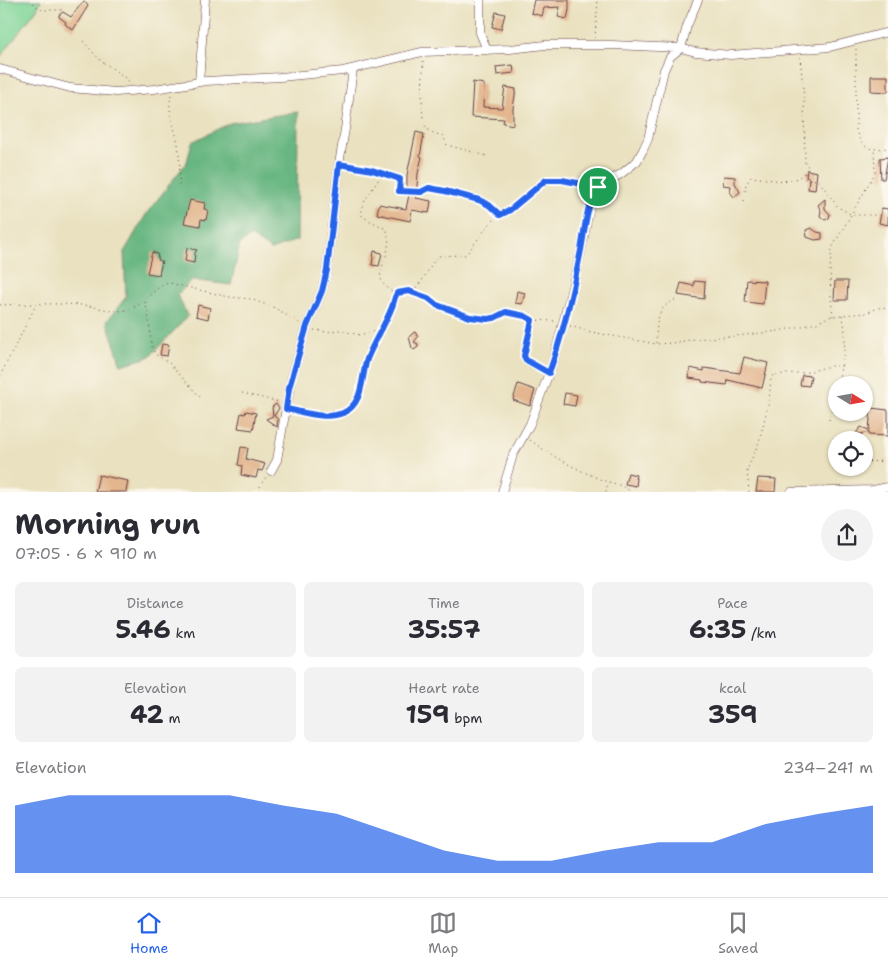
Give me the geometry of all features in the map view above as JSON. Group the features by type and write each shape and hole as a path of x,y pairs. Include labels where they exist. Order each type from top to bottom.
{"street":[{"path":"199,82 205,0"},
{"path":"480,0 480,33 487,50"},
{"path":"502,492 513,455 525,435 549,373 581,252 590,205 598,187 621,174 637,160 643,150 648,139 664,70 670,57 681,48 698,0"},
{"path":"0,69 70,88 110,92 172,87 199,82 280,77 353,69 422,52 487,50 545,45 681,48 695,52 731,55 837,46 888,32"},
{"path":"271,471 277,460 291,380 307,326 322,291 327,270 339,164 346,130 353,69"},
{"path":"791,492 873,490 888,487"}],"path":[{"path":"29,0 42,10 62,10"},
{"path":"595,46 598,0"},
{"path":"860,39 856,48 856,131 860,142 866,148 888,148"},
{"path":"83,41 101,61 134,86 134,90"},
{"path":"744,202 746,184 751,177 785,181 801,176 809,167 805,164 804,97 800,49"},
{"path":"422,52 424,126 430,132 443,136 447,145 488,156"},
{"path":"172,87 169,103 170,118 178,143 179,188"},
{"path":"834,316 830,298 832,248 876,172 874,149"},
{"path":"339,164 383,173 400,179 399,191 421,192 429,188 479,200 489,205 500,215"},
{"path":"805,171 805,179 818,180 838,206 852,215 875,215"},
{"path":"383,173 365,200 361,214 363,217 386,229 389,237 388,252 380,273 381,280 396,295"},
{"path":"411,292 420,284 424,275 430,270 433,261 438,256 465,255 500,215 510,210 546,180 562,180 598,187"},
{"path":"0,305 79,305 121,311 144,302 161,284 170,283 268,304 317,331 340,330 359,335 380,330"},
{"path":"242,393 322,416 343,412 353,405 358,396 367,361 397,293 411,292 428,298 437,305 470,317 487,319 506,312 525,316 532,320 551,320 591,332 656,344 770,332 817,323 834,316 866,314 878,308 888,307"},
{"path":"656,344 660,310 667,303 675,300"},
{"path":"144,302 148,313 152,347 155,354 169,363 202,399"},
{"path":"0,376 36,304"},
{"path":"839,376 845,342 842,315"},
{"path":"532,320 524,356 526,360 549,373"},
{"path":"749,492 747,470 759,442 773,375 808,372 830,366 842,366"},
{"path":"525,435 544,451 597,478 624,486 631,492"},
{"path":"873,462 888,461"},
{"path":"260,492 260,486 271,471"},
{"path":"606,492 609,481"}],"green space":[{"path":"0,0 41,0 37,9 0,57"},
{"path":"298,112 297,240 271,250 251,236 240,244 231,285 192,280 177,295 188,316 149,357 121,365 107,321 126,297 124,252 147,213 187,162 192,142 230,123"}],"building":[{"path":"534,0 569,0 567,19 558,17 560,7 544,8 542,16 531,13"},
{"path":"85,2 88,6 73,30 65,24 66,22 59,15 63,12 71,17 82,3"},
{"path":"496,12 505,14 501,29 492,27"},
{"path":"513,65 514,73 497,75 496,67"},
{"path":"871,76 888,76 888,92 871,91"},
{"path":"473,82 484,84 483,107 502,108 505,87 516,89 513,125 503,123 504,119 471,117"},
{"path":"416,132 424,134 416,198 431,201 429,213 412,210 410,221 377,214 379,204 406,209 410,190 407,190 407,175"},
{"path":"888,157 884,179 881,179 880,158"},
{"path":"807,170 817,172 815,190 808,189 809,178 806,177"},
{"path":"724,176 735,177 735,183 740,192 734,197 730,192 731,186 723,185"},
{"path":"825,199 825,209 830,214 829,218 825,220 820,216 821,211 818,205"},
{"path":"190,200 205,203 204,209 208,210 206,220 201,219 200,226 184,223"},
{"path":"882,208 888,209 888,225 879,223"},
{"path":"811,228 822,233 822,239 815,240 807,237 806,230"},
{"path":"187,248 197,250 194,263 185,261"},
{"path":"374,251 382,253 379,266 372,265"},
{"path":"152,252 157,254 159,261 162,261 159,275 147,273"},
{"path":"747,280 765,281 763,304 745,302"},
{"path":"694,281 705,282 704,299 678,295 681,283 694,286"},
{"path":"835,281 848,281 847,300 834,300"},
{"path":"517,291 525,293 522,304 515,303"},
{"path":"198,305 210,308 208,319 196,316"},
{"path":"415,332 418,337 414,342 418,344 418,347 414,350 409,337"},
{"path":"162,344 169,345 167,356 160,355"},
{"path":"744,357 768,363 762,388 728,380 727,385 702,382 702,380 689,378 690,368 704,371 704,368 740,373"},
{"path":"802,375 811,376 809,386 800,385"},
{"path":"518,384 535,390 530,406 513,400"},
{"path":"565,393 577,395 575,406 563,404"},
{"path":"276,404 279,408 274,416 278,419 277,427 266,419 273,416 272,407"},
{"path":"873,408 888,410 888,436 873,435 873,431 858,431 861,427 869,430 870,421 873,421"},
{"path":"246,411 256,413 253,430 238,428 241,413 245,414"},
{"path":"241,447 248,448 246,459 265,464 262,471 258,470 256,478 241,475 242,466 238,465"},
{"path":"628,473 636,475 636,486 625,484"},
{"path":"99,475 128,481 126,492 95,492"},
{"path":"758,478 776,479 775,492 756,492"}],"route":[{"path":"339,164 372,170 400,179 399,191 421,192 429,188 479,200 489,205 500,215 510,210 546,180 562,180 598,187 590,205 581,252 549,373 526,360 524,356 532,320 525,316 506,312 487,319 470,317 437,305 428,298 409,291 397,293 395,297 392,308 367,361 358,396 353,405 343,412 322,416 286,409 291,380 307,326 322,291 327,270 339,164"}]}
